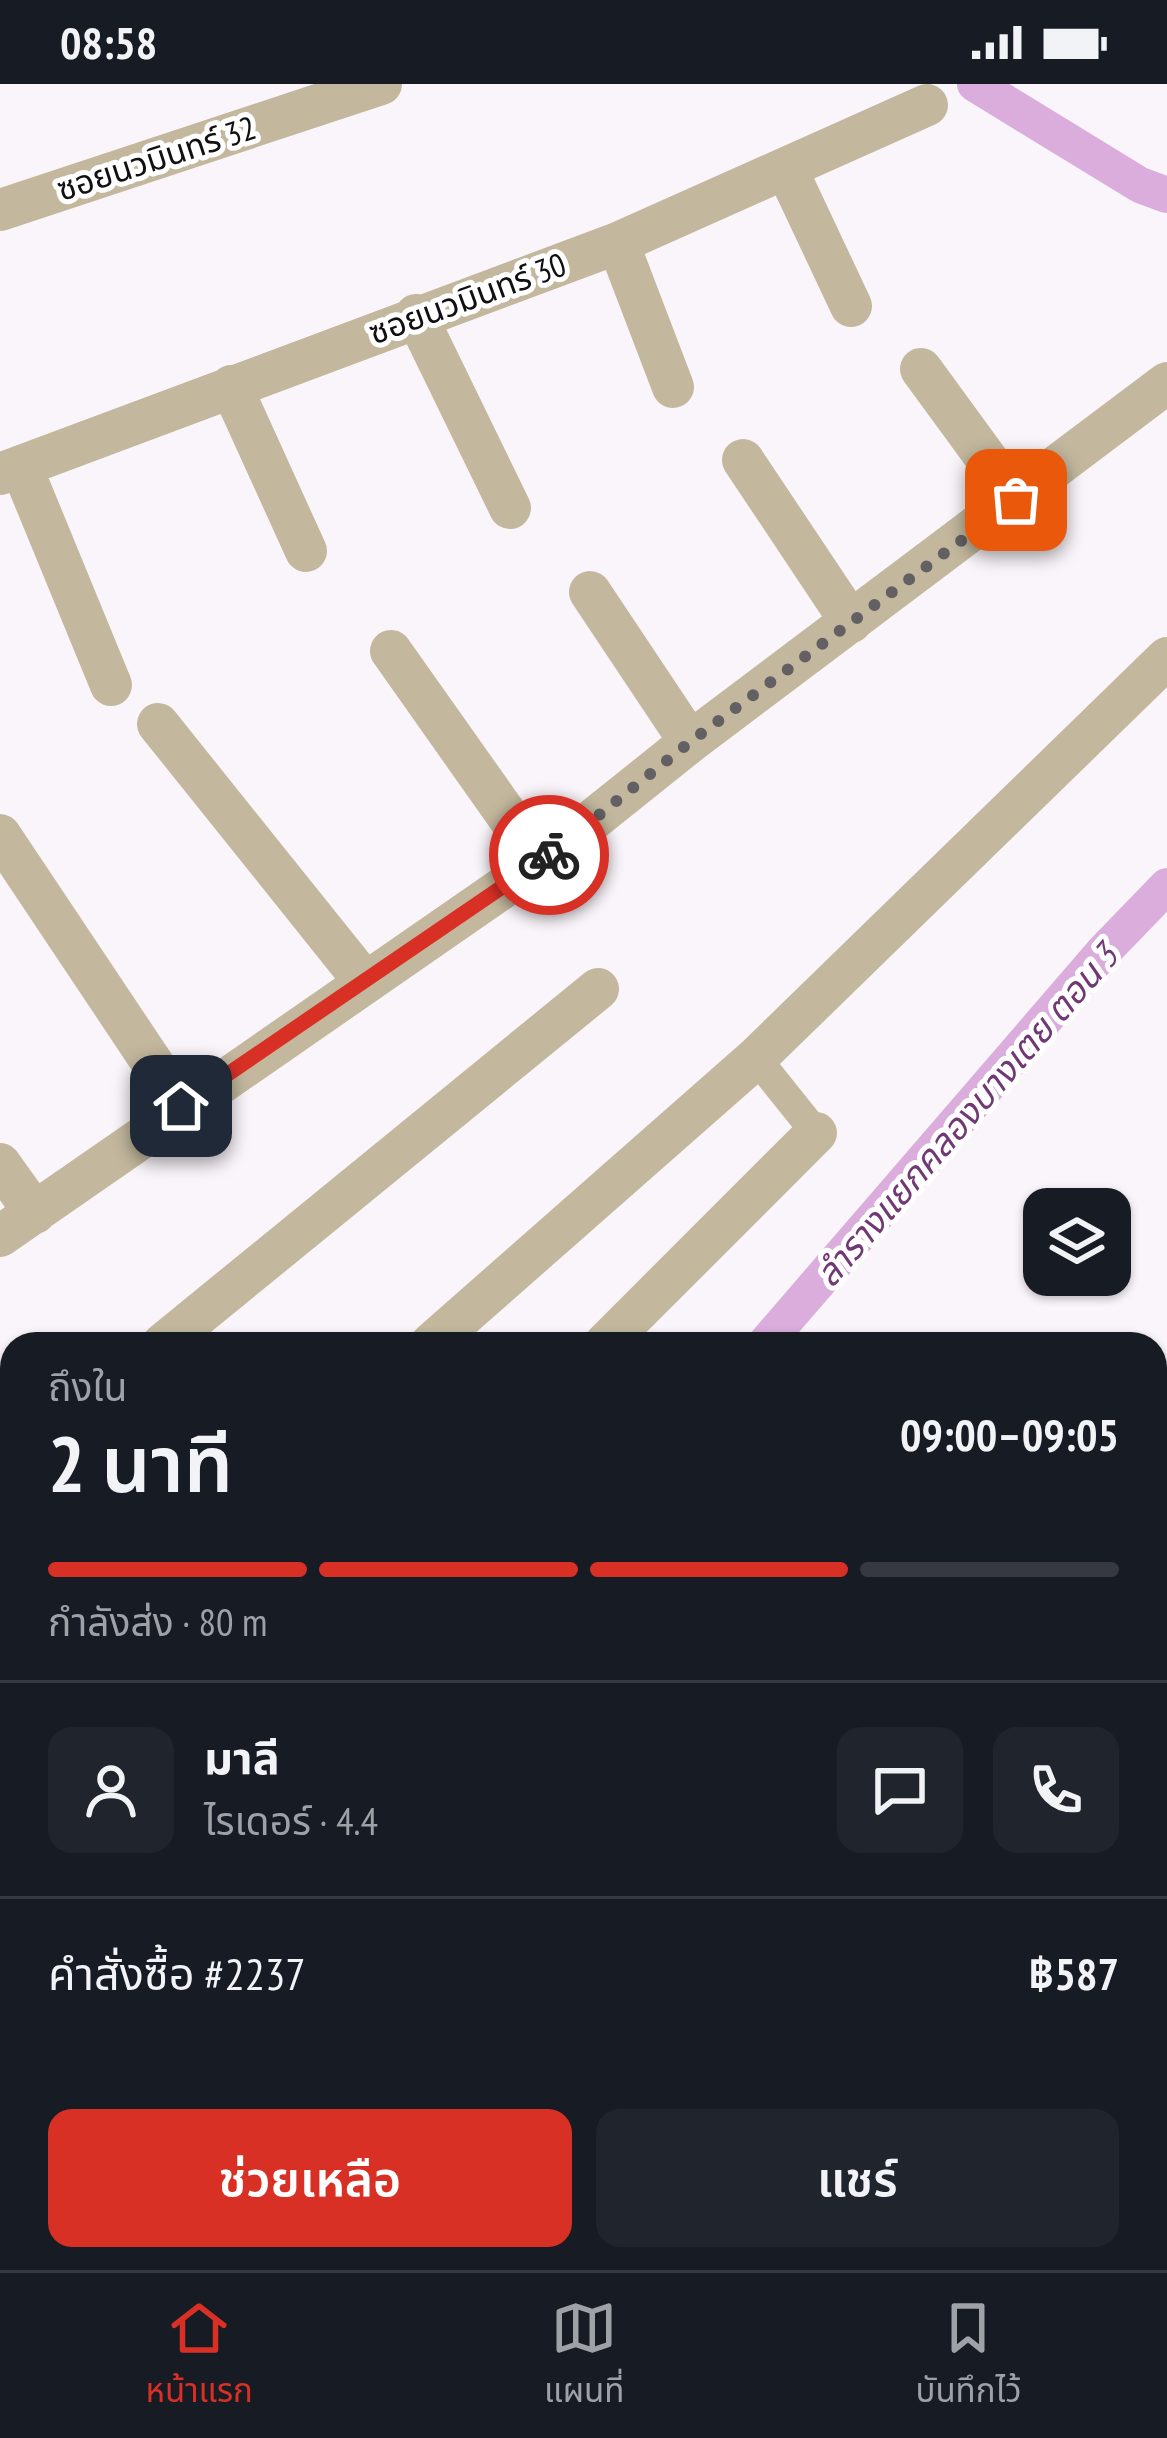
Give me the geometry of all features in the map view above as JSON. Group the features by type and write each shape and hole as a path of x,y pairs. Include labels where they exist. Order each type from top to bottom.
{"street":[{"name":"ซอยนวมินทร์ 32","path":"0,210 381,84"},
{"name":"ซอยนวมินทร์ 30","path":"10,470 618,242 927,105"},
{"path":"786,168 851,306"},
{"path":"618,242 673,387"},
{"path":"416,315 510,508"},
{"path":"921,369 1016,500"},
{"path":"0,1164 18,1224 181,1106 540,862 690,742 1167,383"},
{"path":"231,386 306,551"},
{"path":"742,460 851,622"},
{"path":"10,470 111,685"},
{"path":"590,592 690,742"},
{"path":"391,651 540,862"},
{"path":"445,1332 756,1058 1167,658"},
{"path":"158,724 364,981"},
{"path":"0,835 181,1106"},
{"path":"179,1332 598,989"},
{"path":"617,1332 816,1133 756,1058"}],"waterway":[{"path":"975,84 1140,185 1167,195"},
{"name":"ลำรางแยกคลองบางเตย ตอน 3","path":"775,1332 1104,951 1167,886"}],"way so far":[{"path":"549,855 690,742 1016,500"}],"route":[{"path":"181,1106 549,855"}]}
